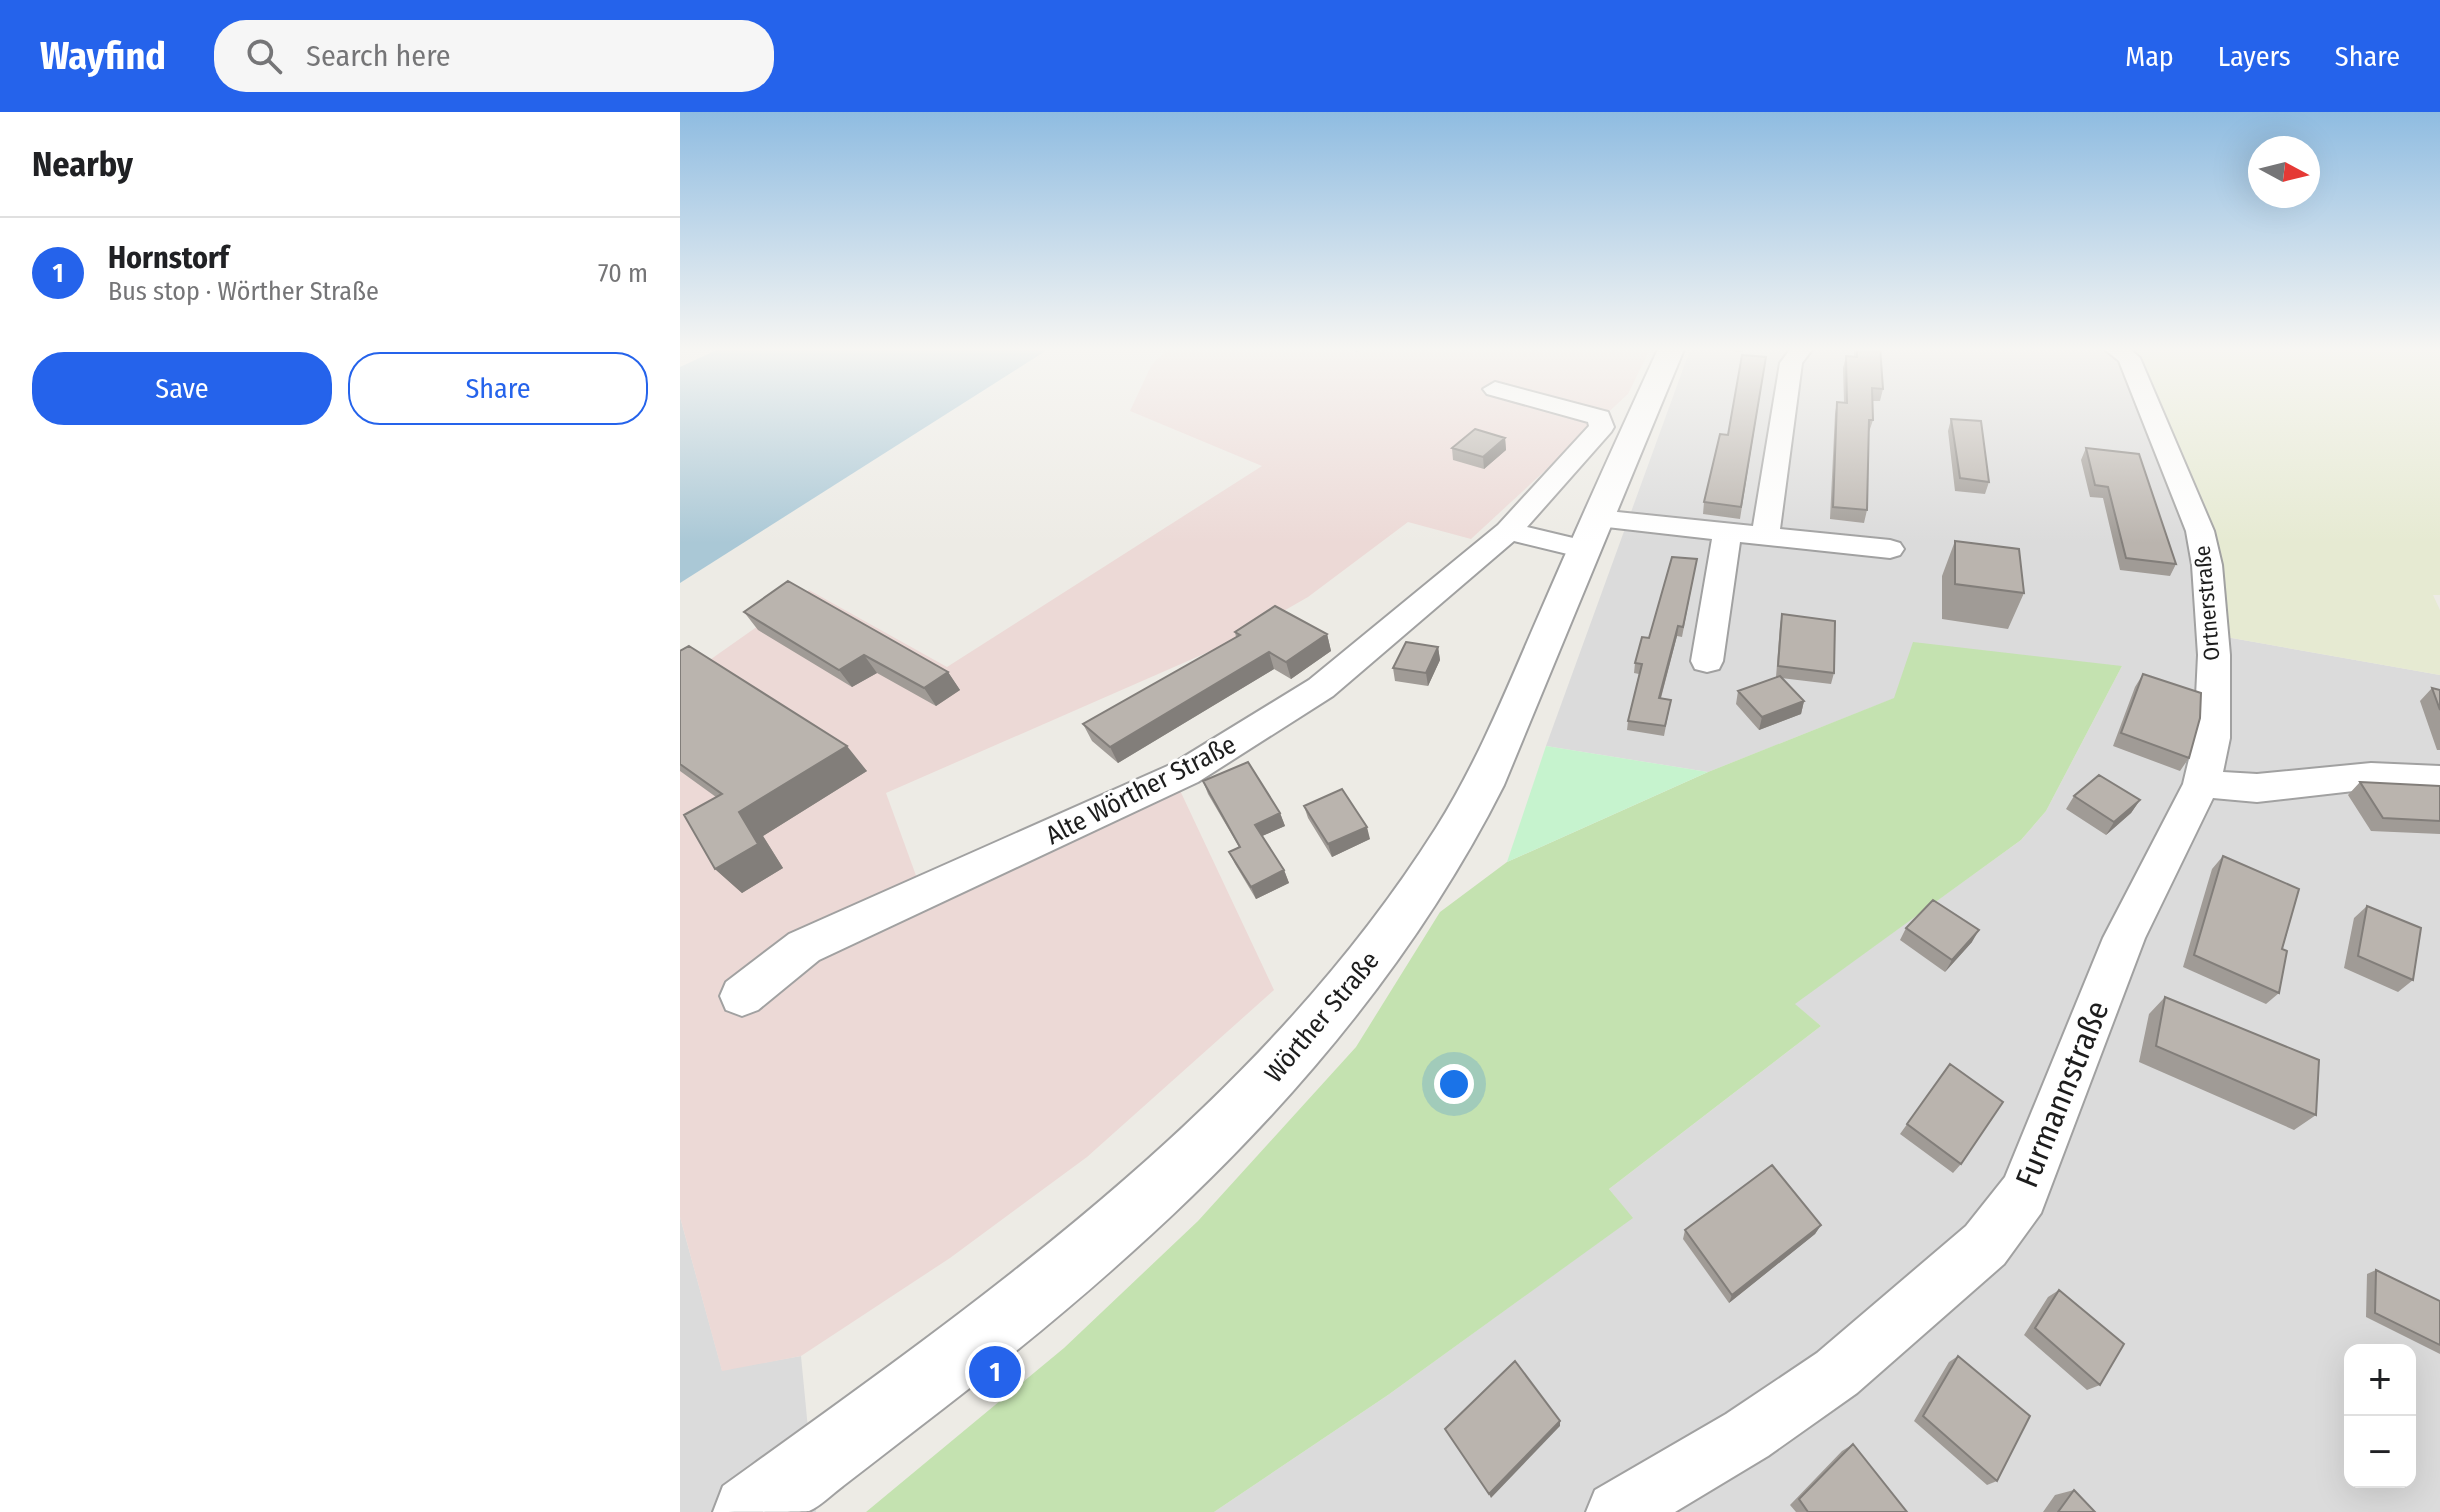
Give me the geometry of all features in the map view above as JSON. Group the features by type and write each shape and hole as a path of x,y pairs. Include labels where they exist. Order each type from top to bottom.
{"street":[{"name":"Alte Wörther Straße","path":"742,996 804,947 1185,773 1321,688 1375,646 1508,531 1602,427 1599,417 1582,412"},
{"name":"Wörther Straße","path":"749,1512 977,1339 1143,1205 1221,1132 1290,1059 1353,985 1411,907 1452,841 1508,731 1644,412"},
{"path":"1765,537 1784,412"},
{"name":"Ortnerstraße","path":"2151,412 2200,531 2207,565 2214,655 2212,738 2202,784"},
{"path":"1508,531 1727,532 1890,549"},
{"path":"1707,661 1727,532"},
{"path":"2202,784 2257,788 2371,776 2440,779"},
{"name":"Furmannstraße","path":"1617,1512 1747,1435 1837,1373 1985,1245 2023,1195 2124,938 2202,784"}],"shaded area":[{"path":"1133,412 1608,412 1471,539 1408,522 1308,597 1222,646 886,793 926,903 1176,782 1274,990 1087,1157 950,1258 801,1356 722,1371 680,1217 680,681 809,590 947,667 1262,466"},
{"path":"1667,412 2159,412 2174,445 2226,637 2440,675 2440,1512 1214,1512 1388,1395 1632,1218 1609,1189 1821,1026 1794,1004 2021,840 2046,811 2122,666 1895,698 1708,772 1546,746"},
{"path":"680,1217 722,1370 801,1356 816,1512 680,1512"}],"green space":[{"path":"2159,412 2440,412 2440,595 2433,595 2440,610 2440,675 2226,637 2208,521"},
{"path":"1913,642 2122,666 2046,811 2021,840 1795,1004 1821,1026 1609,1189 1633,1218 1388,1395 1214,1512 866,1512 1064,1348 1198,1221 1356,1047 1440,912 1507,862 1708,772 1894,698"},
{"path":"1546,746 1708,772 1507,862"}],"water":[{"path":"680,412 949,412 680,583"}],"building":[{"path":"1732,412 1757,412 1741,507 1704,502 1720,434 1728,435"},
{"path":"1837,412 1873,412 1873,420 1869,420 1867,510 1833,507"},
{"path":"1951,419 1981,421 1989,482 1960,478"},
{"path":"1475,429 1505,438 1483,457 1452,448"},
{"path":"2086,448 2139,454 2176,564 2126,558 2108,487 2095,485"},
{"path":"1955,541 2019,549 2024,593 1955,584"},
{"path":"1672,557 1697,559 1683,627 1678,626 1659,698 1671,700 1665,726 1628,721 1642,664 1635,663 1642,637 1649,638"},
{"path":"788,581 948,672 924,688 864,655 839,670 744,612"},
{"path":"1275,606 1327,634 1286,662 1269,652 1110,747 1083,724 1240,635 1235,632"},
{"path":"1782,614 1835,621 1834,673 1778,666"},
{"path":"1406,642 1438,647 1426,673 1393,668"},
{"path":"689,646 847,746 739,812 758,844 715,869 684,815 722,794 680,764 680,651"},
{"path":"2143,674 2201,693 2200,718 2189,758 2121,733"},
{"path":"1780,676 1804,701 1762,717 1738,691"},
{"path":"2432,688 2440,690 2440,710"},
{"path":"1248,762 1280,813 1255,825 1284,870 1251,887 1229,852 1240,847 1203,781"},
{"path":"2099,775 2140,800 2114,822 2074,796"},
{"path":"2360,782 2440,786 2440,821 2383,818"},
{"path":"1342,789 1367,827 1328,844 1304,806"},
{"path":"2223,856 2299,889 2282,949 2287,951 2279,993 2194,955"},
{"path":"1933,900 1979,930 1952,960 1906,928"},
{"path":"2367,906 2421,928 2413,980 2358,956"},
{"path":"2165,997 2319,1060 2316,1115 2156,1046"},
{"path":"1950,1064 2003,1102 1961,1164 1907,1124"},
{"path":"1772,1165 1821,1225 1732,1295 1685,1230"},
{"path":"2376,1270 2440,1301 2440,1345 2375,1313"},
{"path":"2059,1290 2124,1344 2100,1385 2035,1328"},
{"path":"1958,1356 2030,1416 1997,1481 1923,1416"},
{"path":"1515,1361 1560,1421 1489,1494 1445,1429"},
{"path":"1853,1444 1907,1512 1808,1512 1799,1499"},
{"path":"2074,1490 2095,1512 2058,1512"}],"place":[{"name":"Hornstorf","path":"995,1372"}]}
